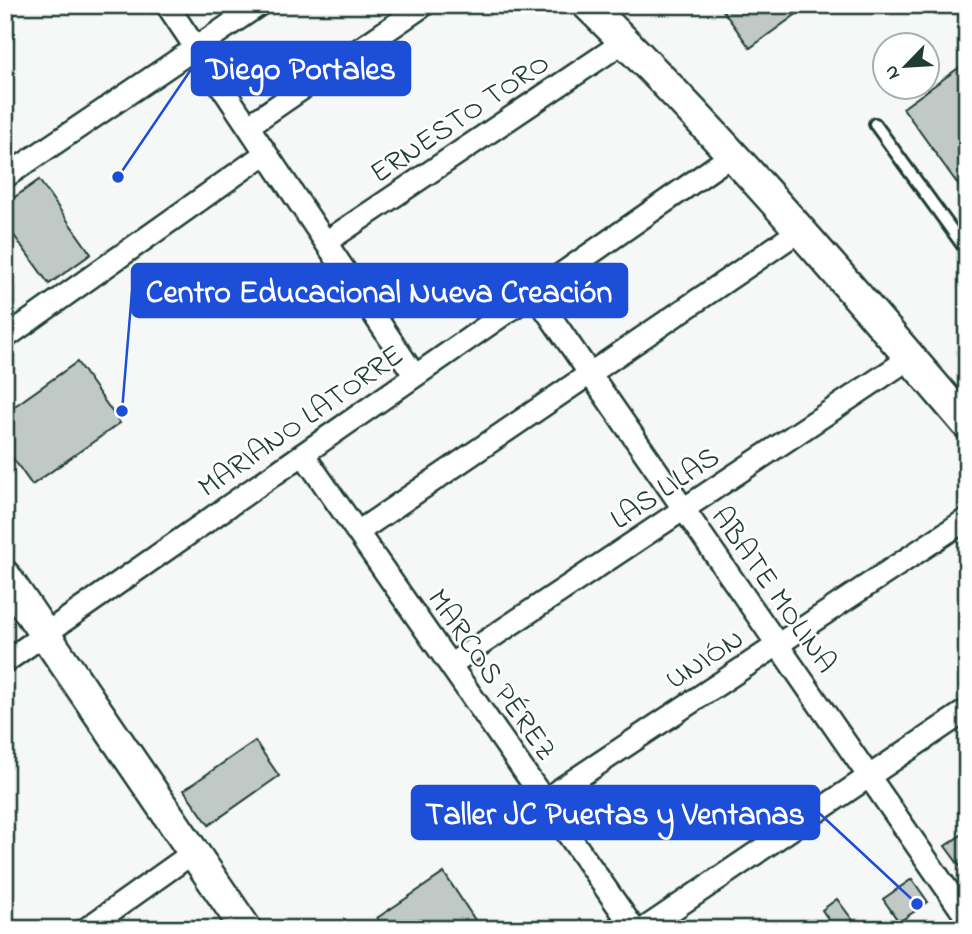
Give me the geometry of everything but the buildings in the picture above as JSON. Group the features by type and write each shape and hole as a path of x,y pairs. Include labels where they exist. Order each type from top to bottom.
{"street":[{"path":"167,5 415,376"},
{"path":"5,177 259,5"},
{"path":"248,126 424,5"},
{"path":"588,5 732,155 967,424"},
{"name":"ERNESTO TORO","path":"326,242 625,41"},
{"path":"5,338 266,153"},
{"name":"MARIANO LATORRE","path":"5,662 732,155"},
{"path":"358,532 799,231"},
{"name":"ABATE MOLINA","path":"534,293 967,918"},
{"name":"LAS LILAS","path":"450,665 910,358"},
{"name":"MARCOS PÉREZ","path":"303,454 629,922"},
{"name":"UNIÓN","path":"544,800 967,519"},
{"path":"5,576 246,929"},
{"path":"644,929 967,710"},
{"path":"86,929 194,852"}],"lane":[{"path":"875,124 967,251"},
{"path":"607,929 629,922"}],"place":[{"name":"Diego Portales","path":"118,177"},
{"name":"Centro Educacional Nueva Creación","path":"122,411"},
{"name":"Taller JC Puertas y Ventanas","path":"917,904"}]}
